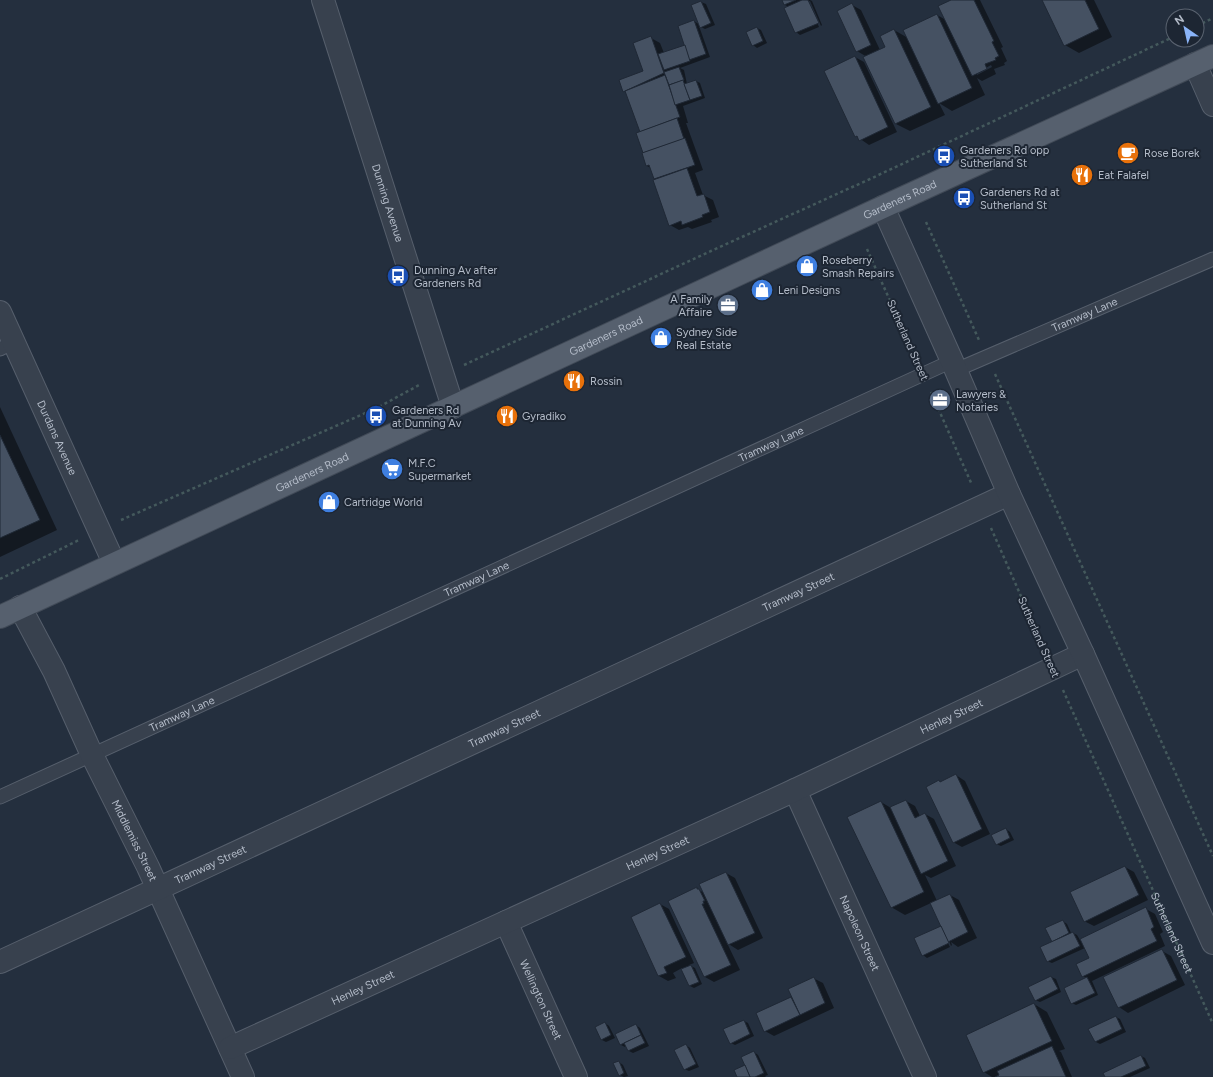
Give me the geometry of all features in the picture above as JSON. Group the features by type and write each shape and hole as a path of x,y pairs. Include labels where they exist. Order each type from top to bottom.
{"main road":[{"name":"Gardeners Road","path":"0,617 883,207 1204,60"}],"street":[{"name":"Dunning Avenue","path":"328,2 453,407"},
{"path":"1204,60 1213,104"},
{"path":"883,207 1009,494 1213,943"},
{"name":"Durdans Avenue","path":"0,312 7,346 114,563"},
{"name":"Tramway Street","path":"0,962 1009,494"},
{"name":"Middlemiss Street","path":"20,607 54,671 92,755 148,867 243,1077"},
{"name":"Henley Street","path":"230,1048 795,790 1083,654"},
{"name":"Napoleon Street","path":"795,790 925,1077"},
{"name":"Wellington Street","path":"506,922 576,1077"}],"lane":[{"name":"Tramway Lane","path":"0,797 923,374 987,357 1213,259"}],"path":[{"path":"0,579 99,530 377,408 414,388 703,254 870,179 1165,41"},
{"path":"926,222 1213,856"},
{"name":"Sutherland Street","path":"868,249 981,506 1213,1024"}],"building":[{"path":"782,0 796,0 784,5"},
{"path":"802,0 808,0 819,23 795,33 784,8"},
{"path":"951,0 974,0 994,41 992,42 999,56 995,58 996,60 985,64 987,69 972,76 938,6"},
{"path":"1042,0 1085,0 1099,29 1064,46"},
{"path":"701,1 711,23 700,28 691,5"},
{"path":"852,3 871,45 856,52 837,11"},
{"path":"937,14 972,88 938,104 903,30"},
{"path":"694,20 706,54 689,60 678,26"},
{"path":"757,27 763,41 752,46 746,32"},
{"path":"894,29 931,107 895,124 863,57 885,47 880,36"},
{"path":"651,36 664,73 623,92 619,80 643,71 633,43"},
{"path":"685,45 690,61 664,70 658,54"},
{"path":"855,56 888,127 859,141 857,136 855,137 824,71"},
{"path":"679,67 684,80 669,85 664,72"},
{"path":"665,75 680,117 640,132 625,91"},
{"path":"683,80 690,100 675,105 669,85"},
{"path":"696,80 702,96 690,100 684,84"},
{"path":"677,118 684,139 643,153 636,133"},
{"path":"685,138 695,165 654,179 649,165 646,166 642,153"},
{"path":"687,168 697,196 704,194 710,212 702,215 703,217 682,225 681,221 669,226 653,180"},
{"path":"0,435 40,520 0,538"},
{"path":"956,774 982,829 953,843 926,787 939,780 940,782"},
{"path":"906,800 915,818 925,813 948,861 921,874 890,807"},
{"path":"881,801 924,892 891,908 847,817"},
{"path":"1006,828 1010,838 996,845 991,835"},
{"path":"1125,866 1139,895 1084,922 1070,892"},
{"path":"726,872 755,933 728,945 699,884"},
{"path":"697,887 705,901 703,901 704,904 702,904 731,965 704,977 668,901"},
{"path":"950,894 968,932 948,942 930,903"},
{"path":"660,903 686,957 664,967 667,973 658,976 631,917"},
{"path":"1146,907 1154,927 1151,929 1157,941 1082,977 1076,964 1089,958 1080,939"},
{"path":"1063,920 1069,933 1052,942 1045,928"},
{"path":"941,926 949,943 922,956 914,938"},
{"path":"1073,932 1080,946 1047,962 1040,947"},
{"path":"1162,949 1177,980 1118,1008 1103,977"},
{"path":"691,965 699,982 689,986 681,969"},
{"path":"1051,976 1058,989 1035,1001 1028,987"},
{"path":"814,977 825,1003 800,1015 788,989"},
{"path":"1087,977 1095,993 1071,1004 1064,988"},
{"path":"791,997 800,1015 764,1032 756,1013"},
{"path":"1034,1003 1052,1041 983,1073 966,1035"},
{"path":"1116,1016 1122,1029 1095,1042 1088,1029"},
{"path":"744,1020 750,1034 730,1044 723,1029"},
{"path":"605,1022 611,1035 601,1040 595,1027"},
{"path":"636,1024 641,1035 620,1045 615,1034"},
{"path":"641,1035 645,1043 628,1051 624,1043"},
{"path":"686,1044 696,1064 684,1070 674,1050"},
{"path":"1052,1046 1066,1077 995,1077 999,1075 997,1071"},
{"path":"754,1051 764,1073 755,1077 750,1077 741,1057"},
{"path":"1141,1055 1146,1066 1121,1077 1105,1077 1103,1073"},
{"path":"619,1061 624,1073 619,1076 613,1063"},
{"path":"745,1065 750,1077 737,1077 734,1070"}],"place":[{"name":"Rose Borek","path":"1128,153"},
{"name":"Gardeners Rd opp Sutherland St","path":"944,156"},
{"name":"Eat Falafel","path":"1082,175"},
{"name":"Gardeners Rd at Sutherland St","path":"964,198"},
{"name":"Roseberry Smash Repairs","path":"807,266"},
{"name":"Dunning Av after Gardeners Rd","path":"398,276"},
{"name":"Leni Designs","path":"762,290"},
{"name":"A Family Affaire","path":"728,305"},
{"name":"Sydney Side Real Estate","path":"661,338"},
{"name":"Rossin","path":"574,381"},
{"name":"Lawyers & Notaries","path":"940,400"},
{"name":"Gardeners Rd at Dunning Av","path":"376,416"},
{"name":"Gyradiko","path":"507,416"},
{"name":"M.F.C Supermarket","path":"392,469"},
{"name":"Cartridge World","path":"329,502"}]}
